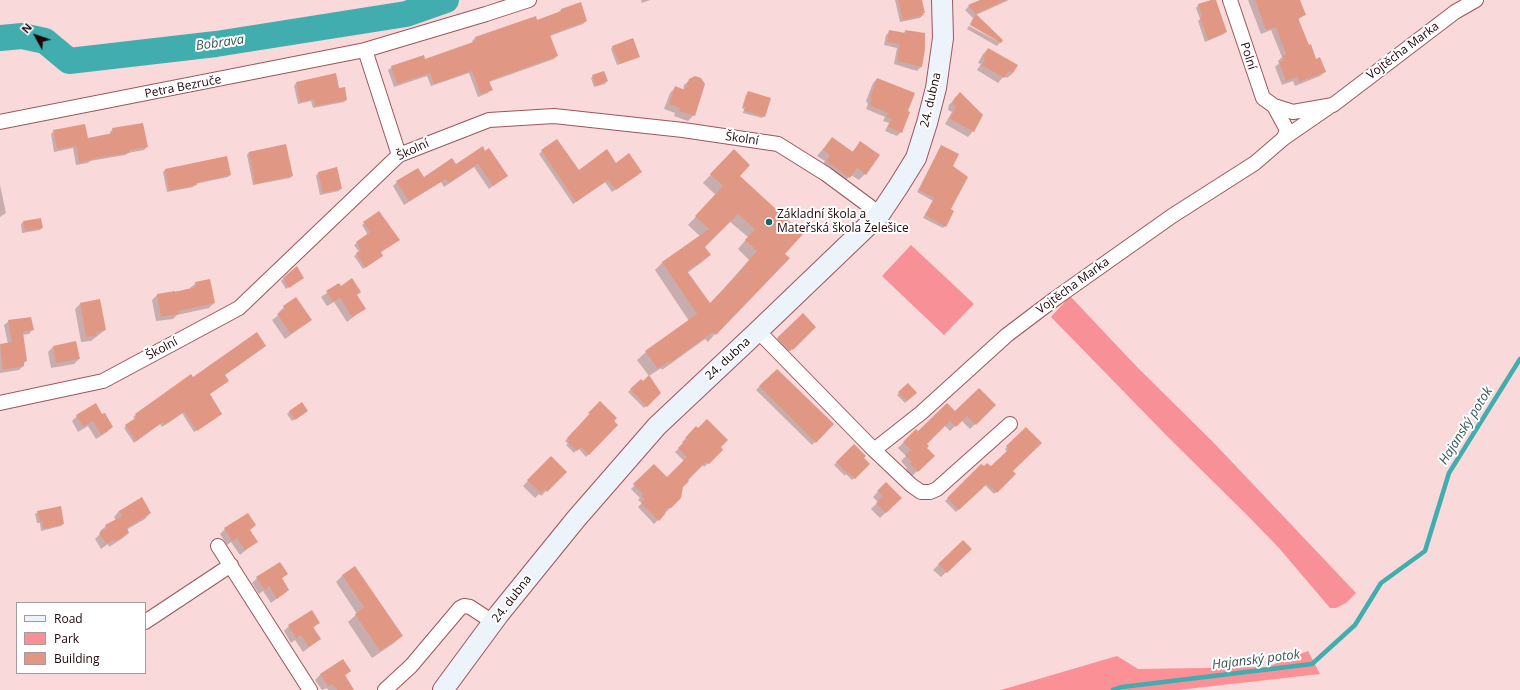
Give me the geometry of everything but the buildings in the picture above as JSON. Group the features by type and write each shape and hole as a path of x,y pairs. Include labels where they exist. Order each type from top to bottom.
{"main road":[{"name":"24. dubna","path":"443,690 493,622 576,519 657,426 880,214 916,158 927,122 936,88 941,52 942,0"}],"street":[{"name":"Petra Bezruče","path":"0,122 365,50 529,0"},
{"name":"Polní","path":"1230,0 1263,98 1274,106"},
{"name":"Vojtěcha Marka","path":"874,450 921,413 1007,335 1056,298 1172,216 1255,163 1284,138 1333,105 1454,12 1476,0"},
{"path":"365,50 399,155"},
{"name":"Vojtěcha Marka","path":"1274,106 1293,112 1333,105"},
{"path":"1274,106 1287,130 1284,138"},
{"name":"Školní","path":"0,403 103,381 239,308 399,155 489,120 554,116 683,130 778,144 826,174 880,214"},
{"path":"758,331 874,450 911,485 921,492 930,492 937,489 1010,424"},
{"path":"218,546 310,690"},
{"path":"146,621 231,565"},
{"path":"384,690 411,666 460,608 464,606 470,607 493,622"}],"green space":[{"path":"911,245 974,304 944,335 882,276"},
{"path":"1070,296 1137,367 1213,442 1356,593 1346,603 1336,608 1330,608 1279,548 1051,317"}],"shaded area":[{"path":"1308,651 1320,674 1178,690 1001,690 1117,656 1138,669 1267,667"}],"waterway":[{"name":"Bobrava","path":"0,38 22,36 45,41 69,61 216,44 406,14 446,0"},
{"name":"Hajanský potok","path":"1113,690 1122,687 1312,664 1355,625 1381,583 1425,551 1449,473 1520,359"}],"place":[{"name":"Základní škola a Mateřská škola Želešice","path":"769,222"}]}
